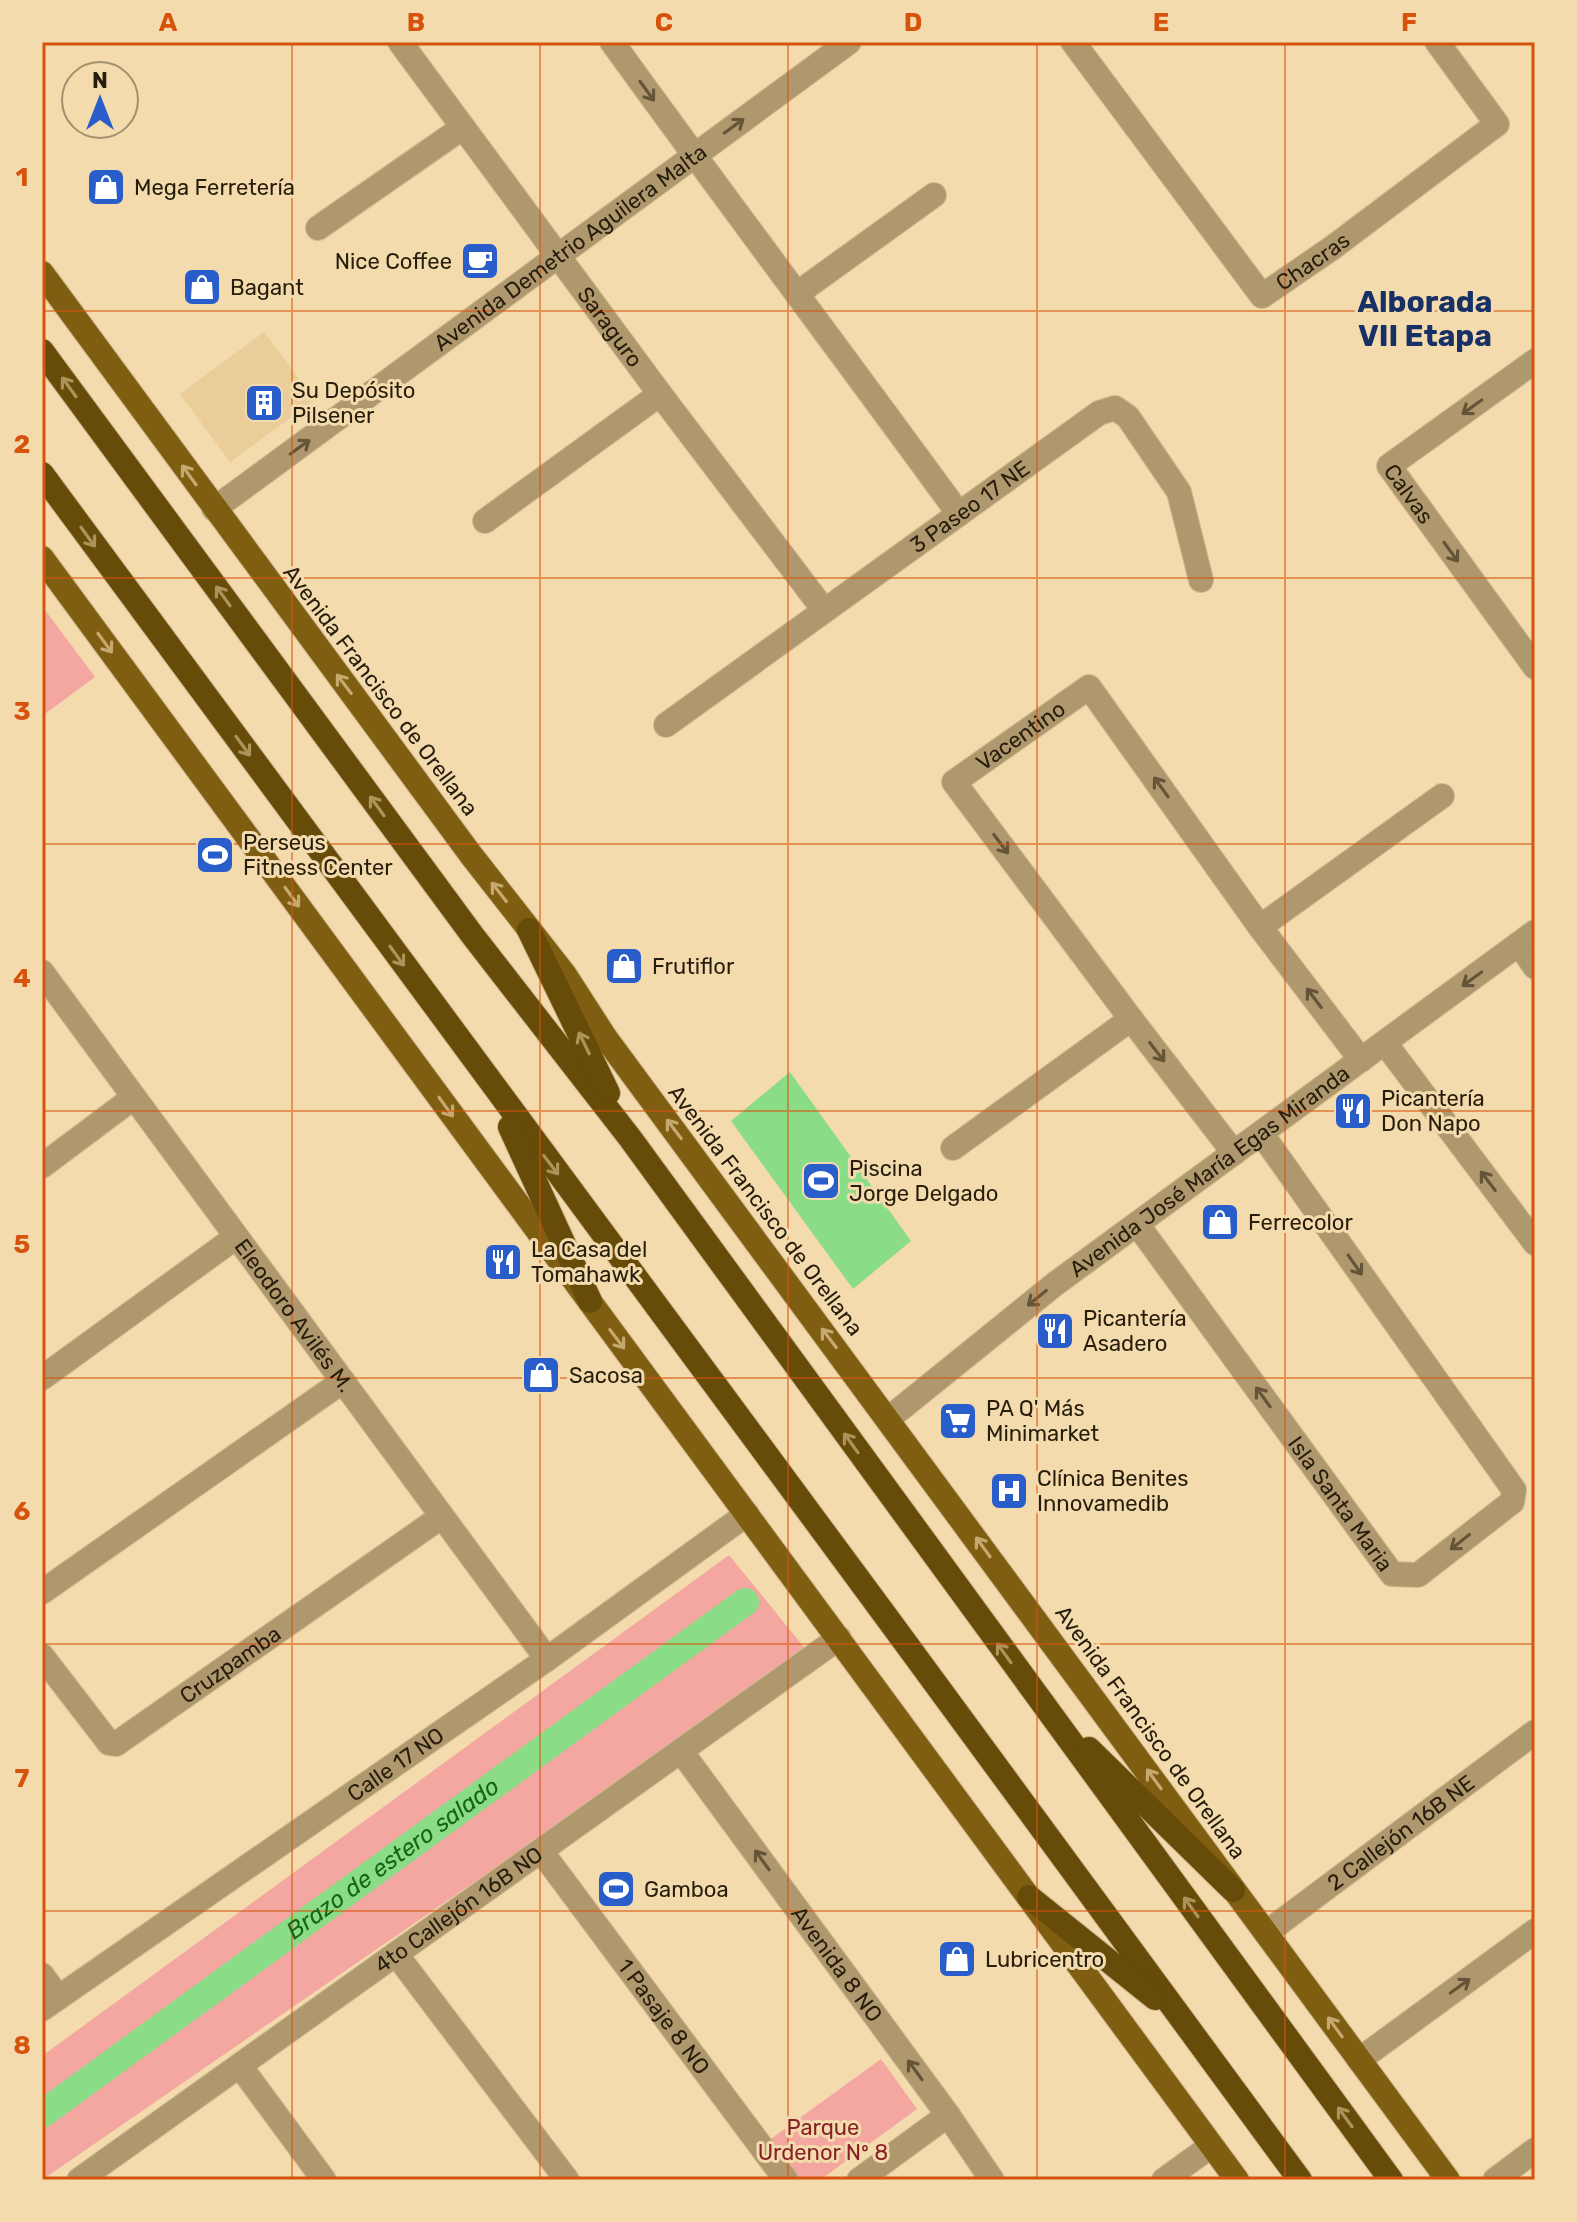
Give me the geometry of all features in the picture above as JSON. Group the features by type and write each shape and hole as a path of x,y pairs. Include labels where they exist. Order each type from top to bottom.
{"highway":[{"path":"42,351 473,936 630,1138 1391,2180"},
{"path":"42,474 1300,2180"},
{"path":"529,930 630,1138"},
{"path":"489,1081 590,1301"},
{"path":"1038,1699 1233,1890"},
{"path":"1029,1897 1182,2020"}],"main road":[{"name":"Avenida Francisco de Orellana","path":"42,273 214,509 565,975 605,1037 1448,2180"},
{"path":"42,558 1237,2180"}],"street":[{"name":"Saraguro","path":"400,42 824,610"},
{"path":"612,42 693,157 798,293 959,514"},
{"name":"Avenida Demetrio Aguilera Malta","path":"214,509 849,42"},
{"name":"Chacras","path":"1073,42 1262,296 1332,248 1497,124 1437,42"},
{"path":"318,228 462,128"},
{"path":"798,293 934,195"},
{"name":"Calvas","path":"1535,361 1389,466 1535,667"},
{"path":"485,521 660,394"},
{"name":"3 Paseo 17 NE","path":"666,725 1099,413 1115,408 1128,417 1179,492 1201,580"},
{"name":"Vacentino","path":"1234,1153 954,782 1089,687 1260,927 1361,1060"},
{"path":"1260,927 1442,796"},
{"path":"1527,938 1535,967"},
{"name":"Avenida José María Egas Miranda","path":"888,1419 1055,1284 1527,938"},
{"name":"Eleodoro Avilés M.","path":"42,972 547,1659"},
{"path":"953,1148 1131,1019"},
{"path":"1385,1043 1535,1243"},
{"path":"42,1166 133,1098"},
{"name":"Isla Santa Maria","path":"1137,1224 1392,1574 1418,1575 1512,1502 1514,1490 1261,1133"},
{"path":"42,1378 236,1237"},
{"path":"42,1592 343,1381"},
{"name":"Calle 17 NO","path":"50,2003 547,1659 747,1514"},
{"name":"Cruzpamba","path":"42,1656 109,1743 116,1744 441,1517"},
{"name":"4to Callejón 16B NO","path":"89,2177 839,1638"},
{"name":"2 Callejón 16B NE","path":"1266,1933 1535,1732"},
{"name":"Avenida 8 NO","path":"681,1751 948,2115 992,2180"},
{"name":"1 Pasaje 8 NO","path":"541,1851 786,2180"},
{"path":"1359,2060 1535,1931"},
{"path":"396,1954 567,2180"},
{"path":"42,1975 50,2003"},
{"path":"240,2066 324,2180"},
{"path":"859,2180 948,2115"},
{"path":"1164,2180 1211,2146"},
{"path":"1495,2180 1535,2150"}],"shaded area":[{"name":"Su Depósito Pilsener","path":"264,332 315,400 230,462 180,394"},
{"name":"Piscina Jorge Delgado","path":"790,1072 911,1241 853,1289 731,1121"}],"green space":[{"path":"42,606 95,677 42,716"},
{"path":"729,1555 808,1652 42,2180 42,2056"},
{"name":"Parque Urdenor Nº 8","path":"881,2059 917,2109 820,2180 797,2180 768,2141"}],"waterway":[{"name":"Brazo de estero salado","path":"42,2114 745,1602"}],"place":[{"name":"Mega Ferretería","path":"106,187"},
{"name":"Nice Coffee","path":"480,261"},
{"name":"Bagant","path":"202,287"},
{"name":"Su Depósito Pilsener","path":"264,403"},
{"name":"Perseus Fitness Center","path":"215,855"},
{"name":"Frutiflor","path":"624,966"},
{"name":"Picantería Don Napo","path":"1353,1111"},
{"name":"Piscina Jorge Delgado","path":"821,1181"},
{"name":"Ferrecolor","path":"1220,1222"},
{"name":"La Casa del Tomahawk","path":"503,1262"},
{"name":"Picantería Asadero","path":"1055,1331"},
{"name":"Sacosa","path":"541,1375"},
{"name":"PA Q' Más Minimarket","path":"958,1421"},
{"name":"Clínica Benites Innovamedib","path":"1009,1491"},
{"name":"Gamboa","path":"616,1889"},
{"name":"Lubricentro","path":"957,1959"}],"district":[{"name":"Alborada VII Etapa","path":"1425,319"}]}
